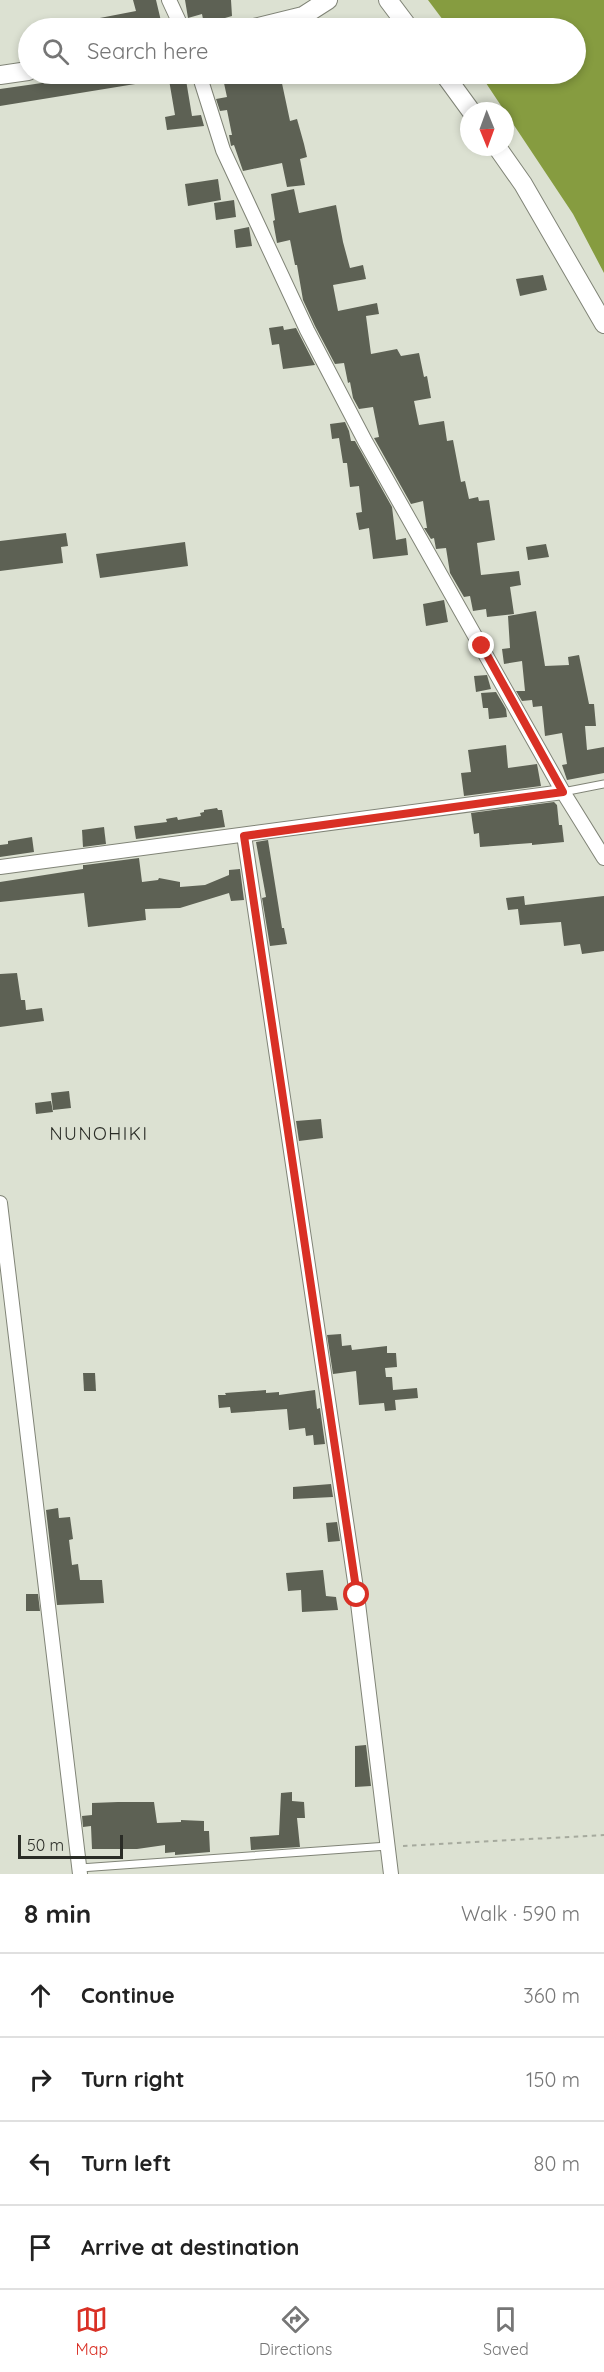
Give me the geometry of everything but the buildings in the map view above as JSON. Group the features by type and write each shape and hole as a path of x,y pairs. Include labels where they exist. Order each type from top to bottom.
{"street":[{"path":"169,0 177,18"},
{"path":"388,0 402,18"},
{"path":"295,18 303,16 327,2"},
{"path":"0,75 18,72"},
{"path":"202,84 223,150 307,330 365,441 563,792 604,858"},
{"path":"451,84 464,102"},
{"path":"503,156 523,184 604,324"},
{"path":"0,867 563,792"},
{"path":"244,836 357,1595 391,1874"},
{"path":"0,1203 80,1871"}],"lane":[{"path":"563,792 604,783"},
{"path":"80,1871 388,1846"}],"path":[{"path":"388,1846 604,1835"}],"shaded area":[{"path":"428,0 604,0 604,273 573,214 514,125 514,102 499,102 487,84 586,84 586,18 442,18"}],"district":[{"name":"NUNOHIKI","path":"99,1134"}],"route":[{"path":"357,1595 244,836 563,792 482,646"}]}
